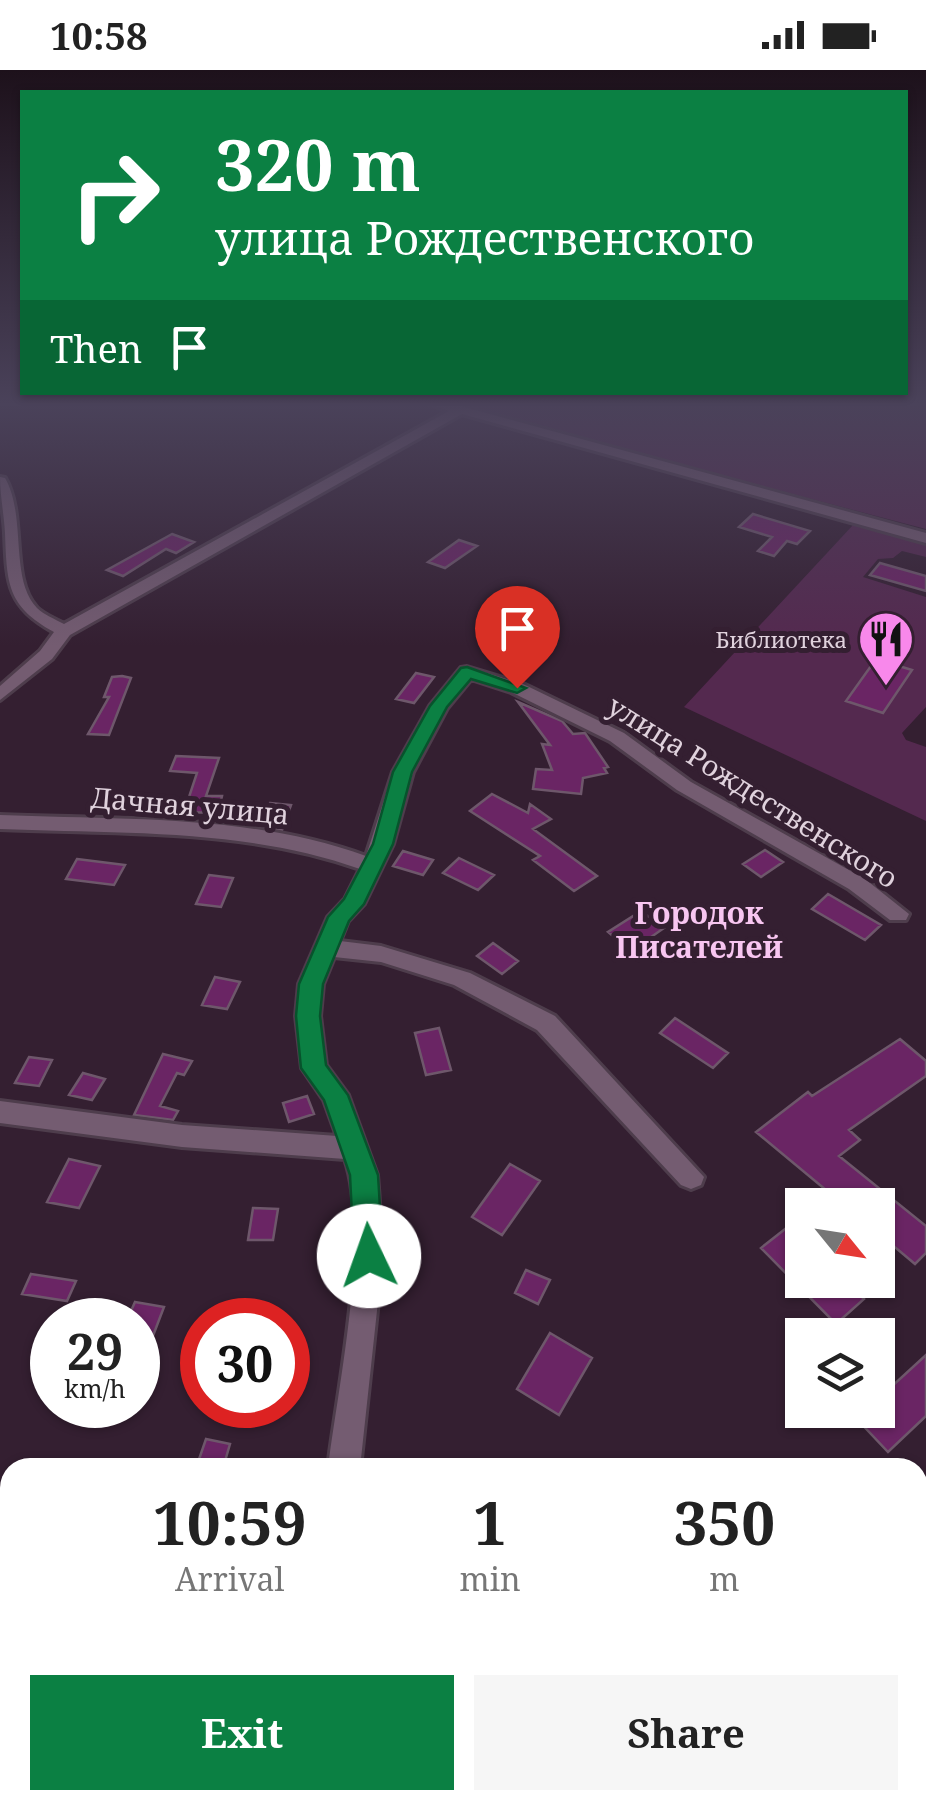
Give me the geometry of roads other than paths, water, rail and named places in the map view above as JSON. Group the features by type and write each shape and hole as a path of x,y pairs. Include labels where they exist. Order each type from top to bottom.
{"street":[{"path":"2,483 10,498 13,584 30,610 64,631"},
{"path":"0,695 46,656 64,631 329,483"},
{"path":"726,483 926,538"},
{"name":"улица Рождественского","path":"372,866 383,844 402,772 439,706 467,672 517,688 617,737 684,786 857,884 898,914"},
{"name":"Дачная улица","path":"0,822 243,836 320,847 372,866"},
{"path":"345,1458 369,1256 364,1175 335,1095 314,1068 309,1000 311,984 339,917 353,904 372,866"},
{"path":"326,948 380,954 462,979 546,1022 691,1178"},
{"path":"0,1112 182,1136 353,1148"}],"place":[{"name":"Библиотека","path":"886,688"}],"district":[{"name":"Городок Писателей","path":"699,929"}]}
